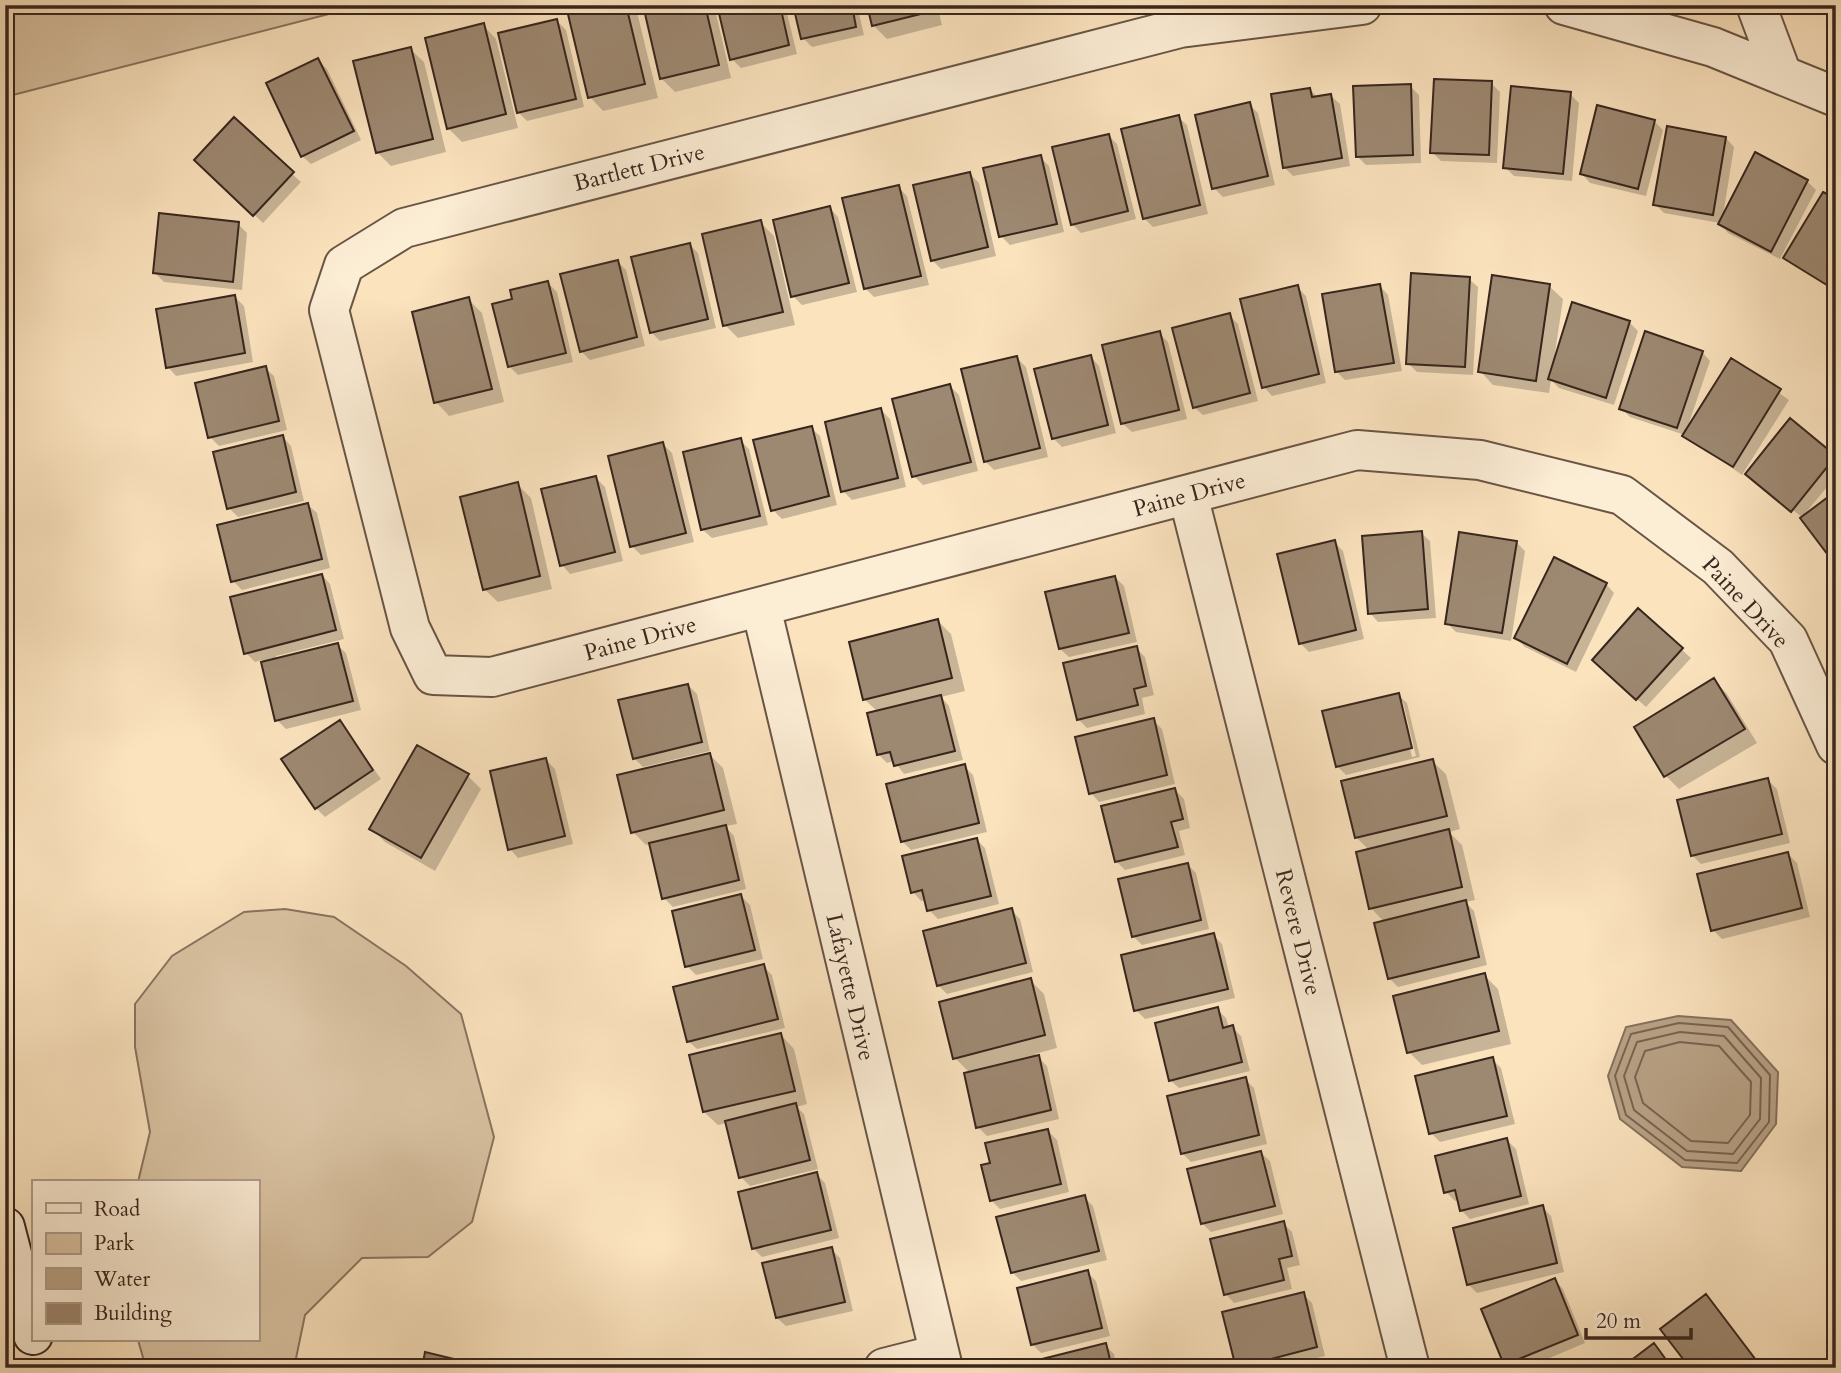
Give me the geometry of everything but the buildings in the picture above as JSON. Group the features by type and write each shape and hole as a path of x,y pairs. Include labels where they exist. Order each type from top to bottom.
{"street":[{"name":"Bartlett Drive","path":"433,675 410,628 329,310 344,265 404,228 1181,28 1362,5"},
{"path":"1756,5 1782,72"},
{"path":"1574,7 1713,47 1782,72 1836,97"},
{"name":"Paine Drive","path":"433,675 492,677 1357,450 1480,460 1622,495 1718,567 1788,640 1836,745"},
{"name":"Revere Drive","path":"1188,495 1410,1368"},
{"name":"Lafayette Drive","path":"761,607 941,1361"},
{"path":"5,1227 32,1329"},
{"path":"35,1342 42,1368"},
{"path":"884,1368 941,1361"}],"green space":[{"path":"5,5 364,5 5,97"},
{"path":"285,909 334,917 406,966 461,1014 494,1137 472,1222 428,1257 362,1258 305,1315 294,1368 146,1368 139,1342 259,1342 259,1180 138,1180 150,1132 135,1047 135,1004 172,956 244,912"}],"water":[{"path":"1678,1016 1731,1020 1778,1072 1776,1124 1741,1171 1682,1167 1620,1119 1608,1076 1626,1027"}]}
